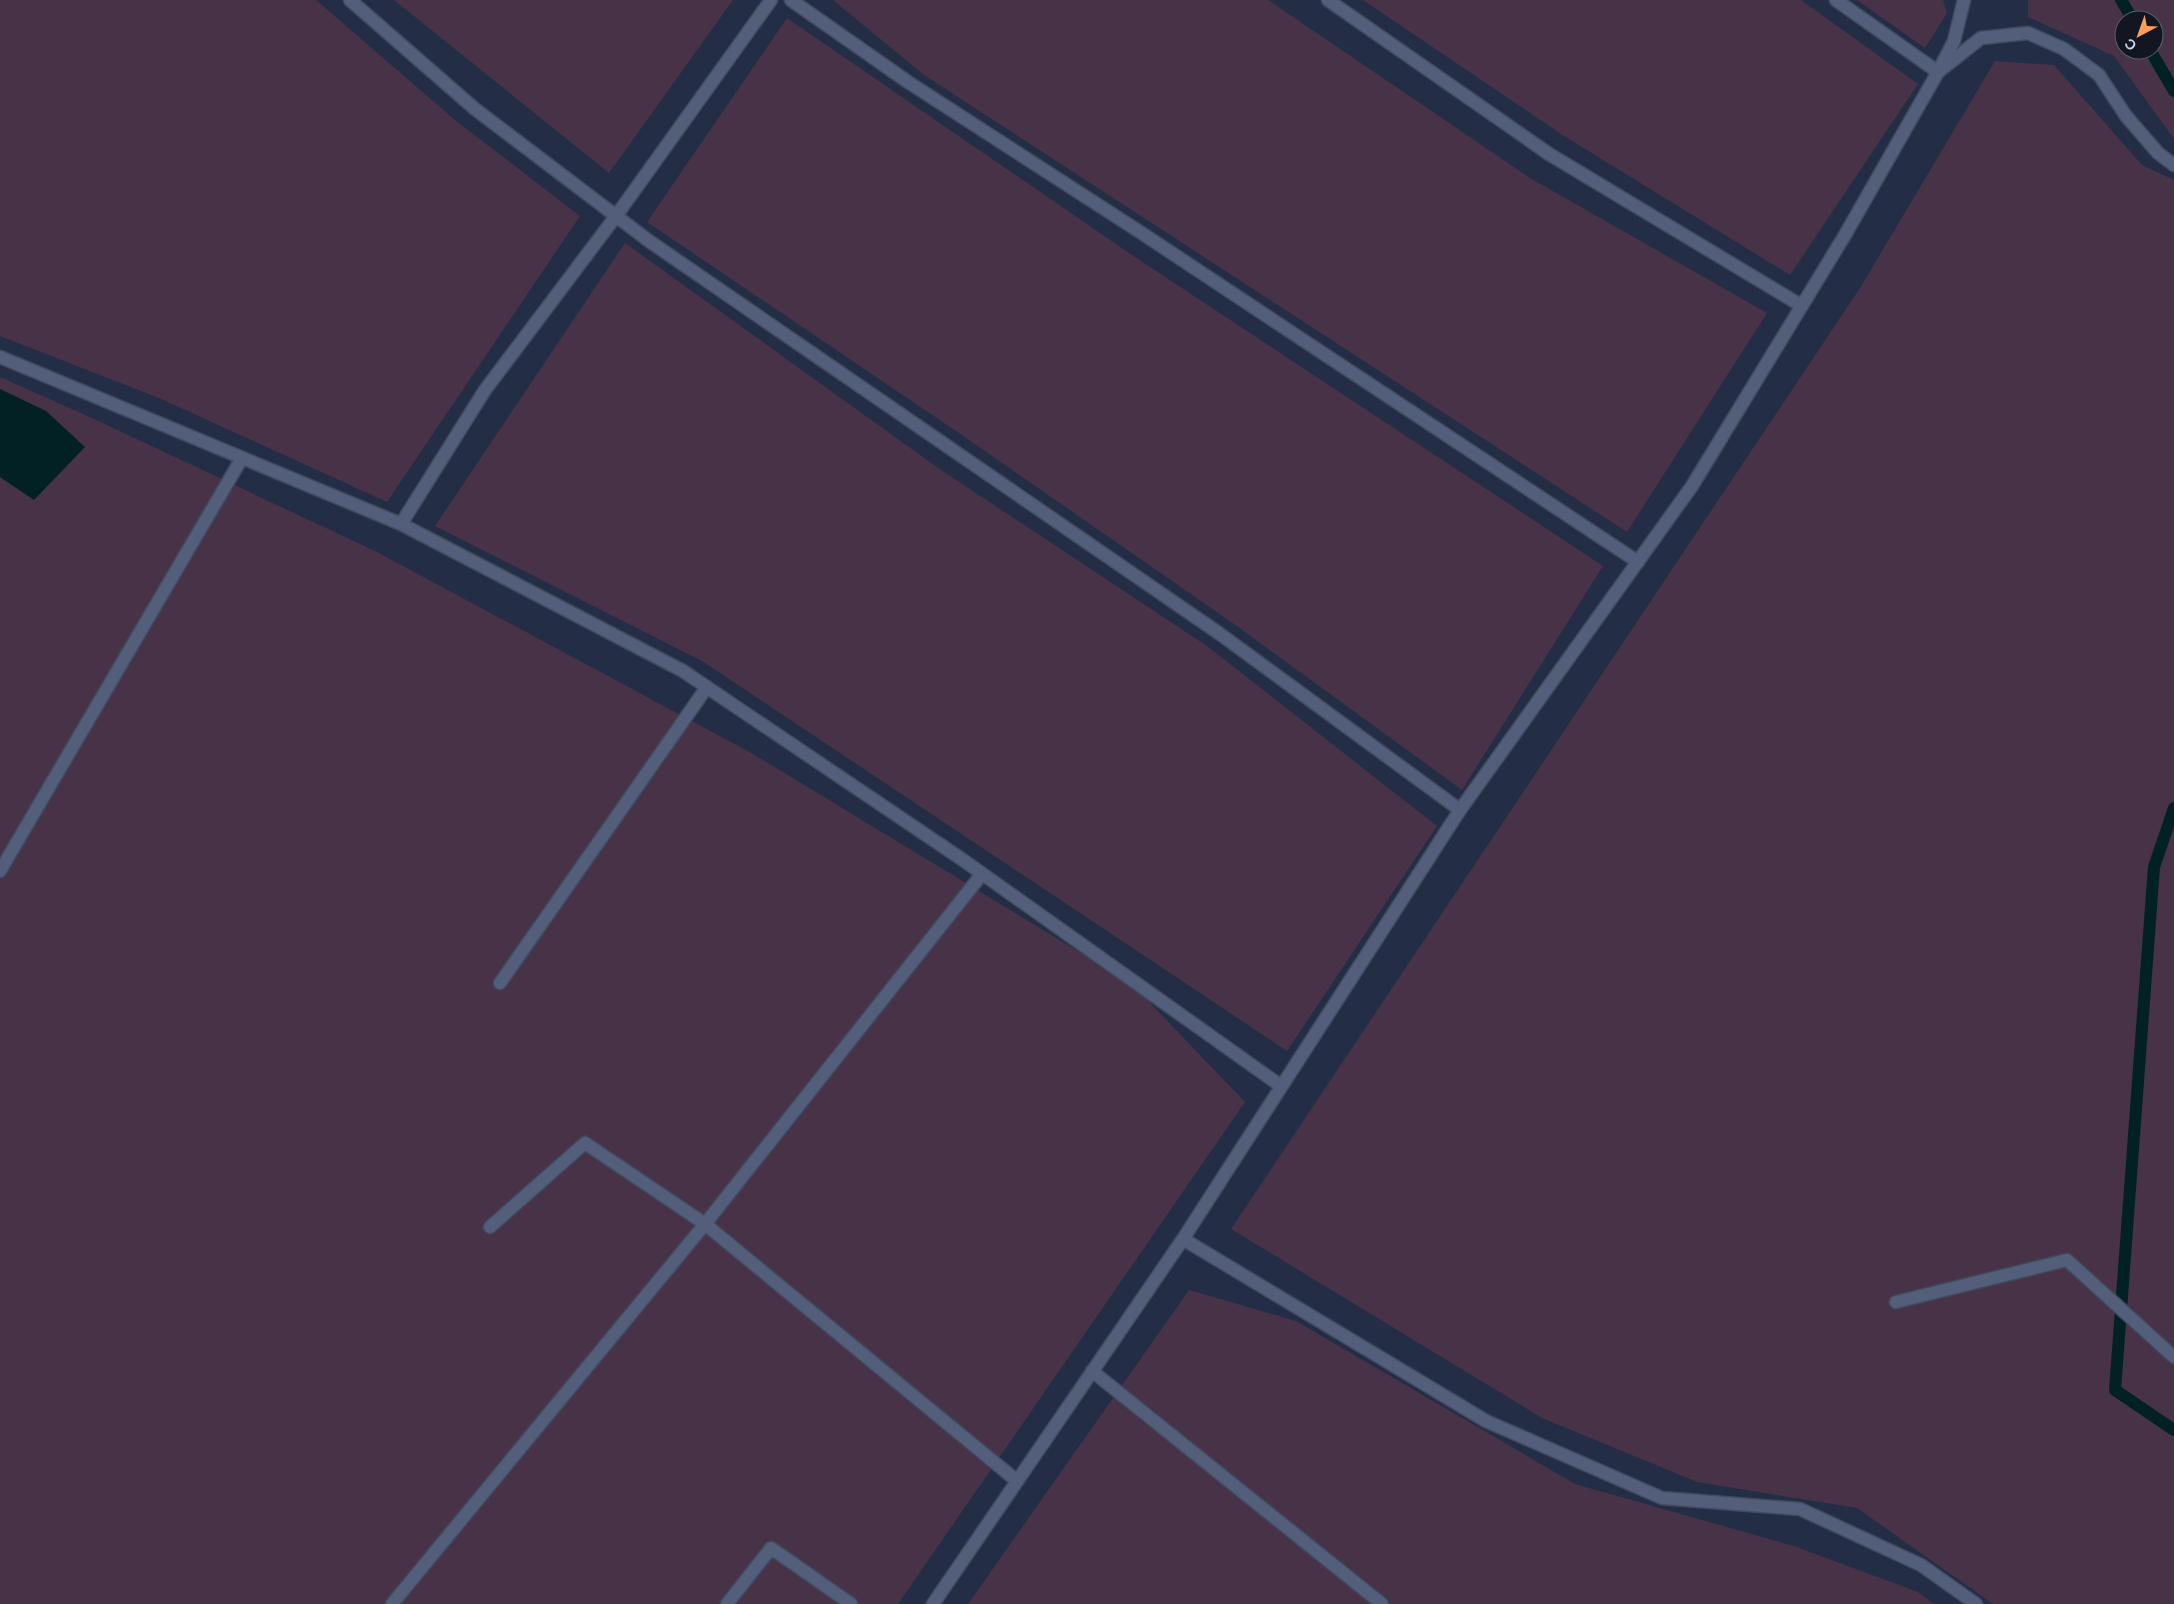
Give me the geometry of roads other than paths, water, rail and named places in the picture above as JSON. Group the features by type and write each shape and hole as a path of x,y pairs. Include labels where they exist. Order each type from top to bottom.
{"lane":[{"path":"350,0 475,109 649,241 944,446 1220,634 1460,810"},
{"path":"401,524 485,390 616,216 771,0"},
{"path":"791,0 908,82 1149,238 1638,562"},
{"path":"1328,0 1549,154 1802,306"},
{"path":"1836,0 1938,72"},
{"path":"933,1604 1183,1239 1460,810 1692,486 1845,235 1938,72 1954,41 1964,0"},
{"path":"1938,72 1981,38 2028,33 2064,49 2100,75 2133,123 2158,153 2174,165"},
{"path":"0,357 401,524 682,671 982,874 1282,1086"},
{"path":"0,871 242,458"},
{"path":"500,983 708,688"},
{"path":"392,1604 704,1224 982,874"},
{"path":"490,1227 585,1143 704,1224 1017,1481"},
{"path":"1183,1239 1486,1421 1662,1498 1800,1509 1921,1565 1976,1604"},
{"path":"1896,1302 2066,1260 2174,1357"},
{"path":"1092,1371 1382,1604"},
{"path":"728,1604 771,1548 851,1604"}],"waterway":[{"path":"2121,0 2127,10"},
{"path":"2156,60 2174,91"},
{"path":"2174,808 2154,867 2115,1390 2174,1430"}]}
